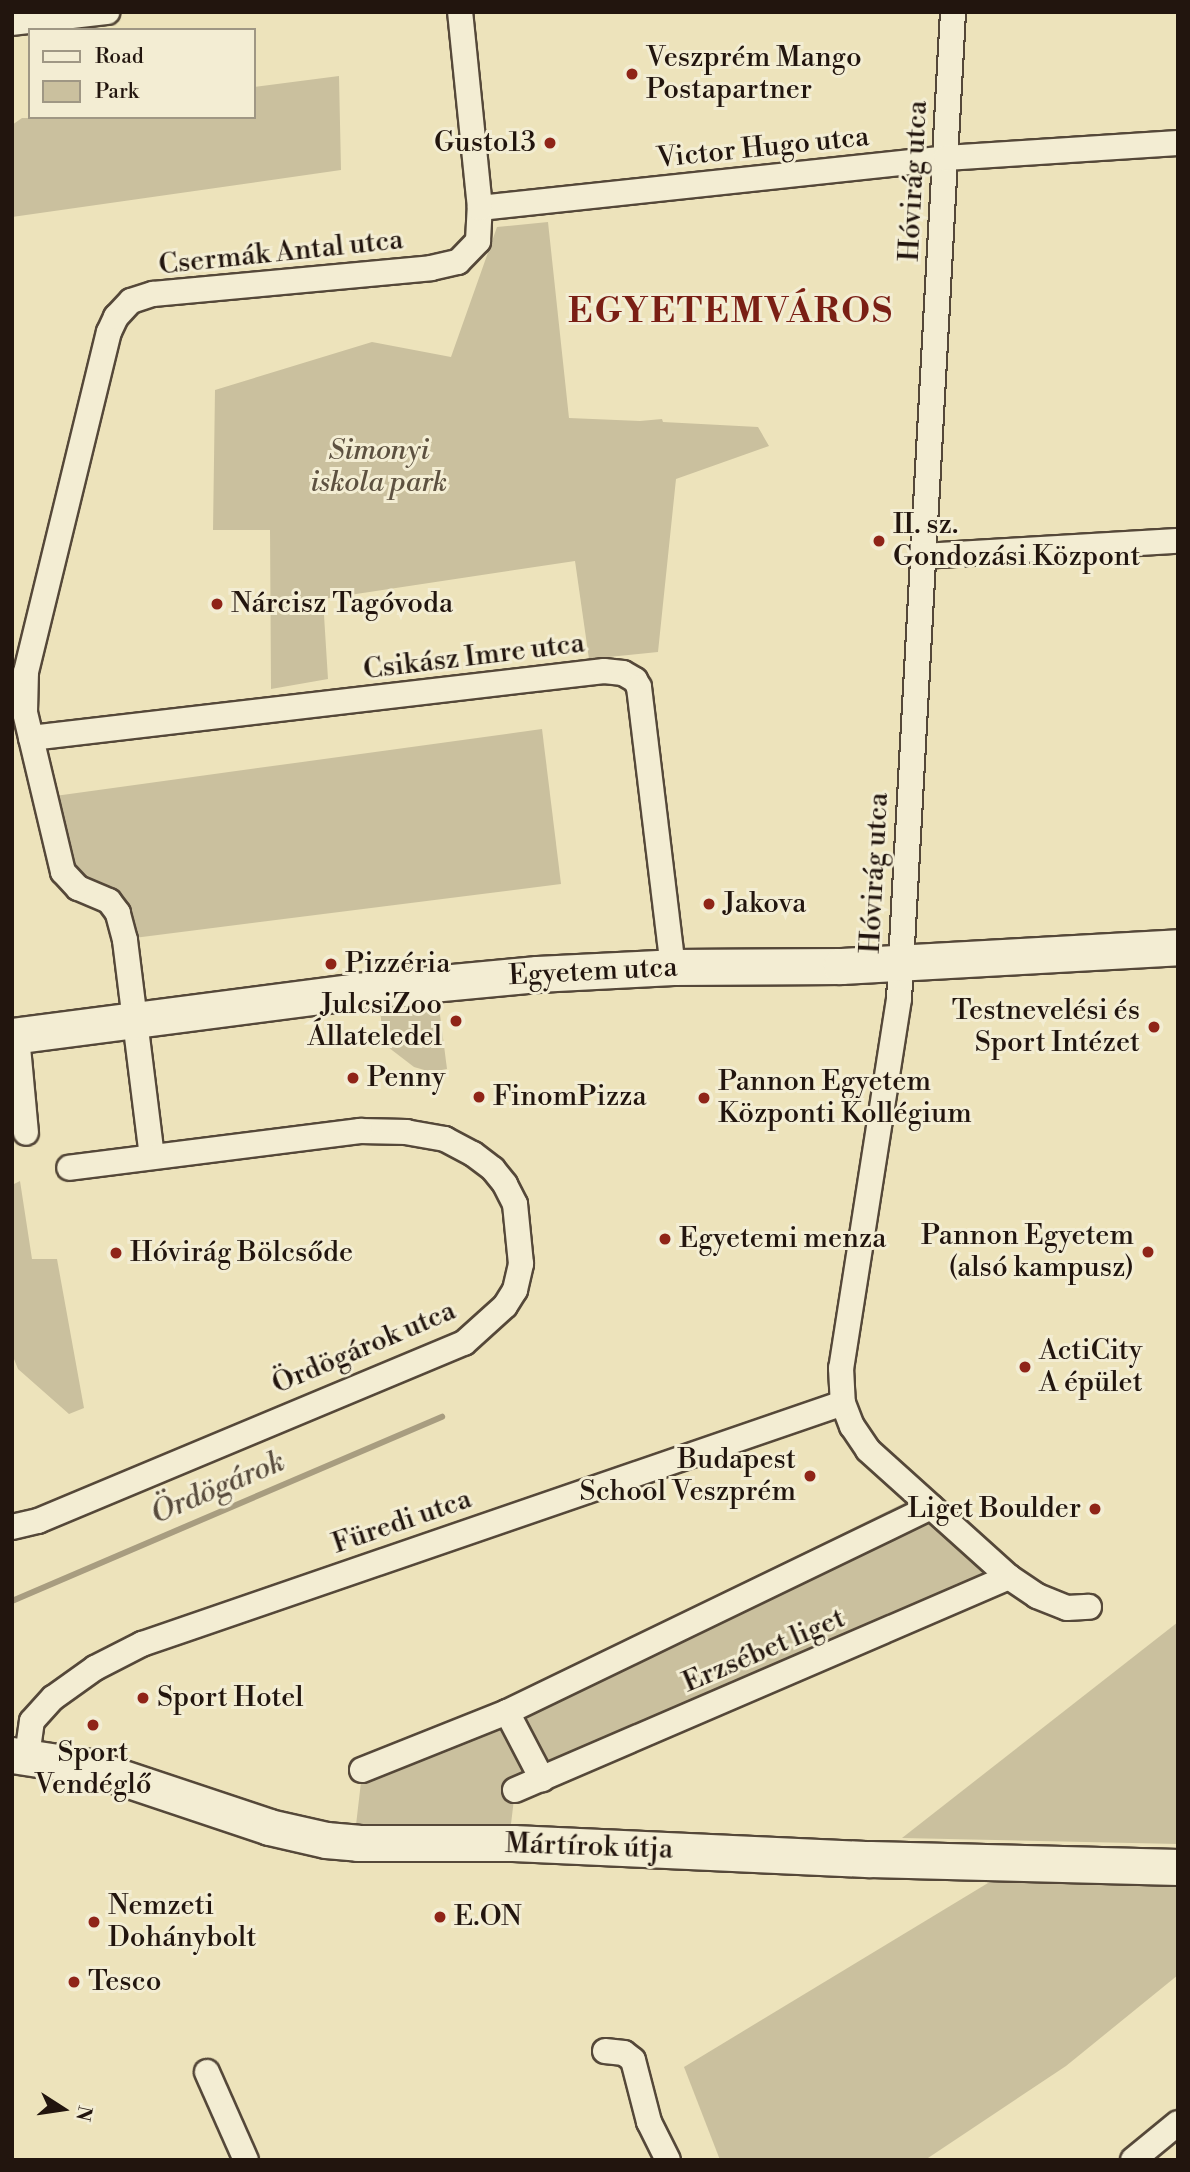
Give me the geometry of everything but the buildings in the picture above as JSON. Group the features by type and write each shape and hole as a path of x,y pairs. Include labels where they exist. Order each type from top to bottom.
{"street":[{"path":"12,23 107,12"},
{"name":"Csermák Antal utca","path":"152,1157 125,940 118,914 109,901 78,888 63,872 19,687 26,672 109,332 116,317 131,302 153,294 430,268 458,262 478,241 480,208 460,12"},
{"name":"Hóvirág utca","path":"953,12 899,999 841,1368 843,1403 852,1426 868,1450 1009,1577 1037,1597 1067,1608 1089,1607"},
{"name":"Victor Hugo utca","path":"480,208 946,158 1178,143"},
{"path":"922,556 1178,541"},
{"name":"Csikász Imre utca","path":"31,738 604,671 623,673 635,680 639,687 673,967"},
{"name":"Egyetem utca","path":"15,1036 358,990 537,974 673,967 900,963 1178,947"},
{"path":"15,1036 26,1133"},
{"name":"Ördögárok utca","path":"12,1527 38,1521 275,1419 464,1343 505,1306 514,1290 521,1264 515,1204 493,1169 473,1154 445,1139 407,1132 360,1131 69,1168"},
{"name":"Füredi utca","path":"20,1755 32,1721 53,1698 95,1668 142,1644 843,1403"},
{"name":"Erzsébet liget","path":"362,1770 507,1712 931,1507"},
{"name":"Erzsébet liget","path":"515,1790 1009,1577"},
{"path":"507,1712 542,1779"},
{"name":"Mártírok útja","path":"20,1755 90,1767 269,1827 326,1840 358,1843 513,1843 1024,1865 1178,1867"},
{"path":"605,2051 624,2053 633,2060 649,2122 668,2160"},
{"path":"207,2072 246,2160"},
{"path":"1133,2160 1178,2123"}],"green space":[{"path":"339,76 341,170 12,217 12,125 22,118 256,119 256,87"},
{"name":"Simonyi iskola park","path":"548,222 569,418 640,421 662,419 663,422 758,427 769,446 676,479 658,652 589,659 575,561 323,599 328,679 271,689 270,530 213,530 215,390 372,342 451,357 497,227"},
{"path":"542,729 561,884 134,938 71,868 55,796"},
{"path":"439,1007 447,1069 431,1072 414,1067 384,1044 380,1011"},
{"path":"20,1181 32,1259 57,1259 84,1408 69,1414 18,1369 12,1354 12,1185"},
{"path":"906,1502 1005,1586 514,1799 511,1824 356,1825 361,1782 440,1732"},
{"path":"1178,1622 1178,1844 902,1838"},
{"path":"1000,1881 1178,1885 1178,1975 1066,2066 925,2160 720,2160 684,2067 988,1883"}],"waterway":[{"name":"Ördögárok","path":"12,1601 442,1417"}],"place":[{"name":"Veszprém Mango Postapartner","path":"632,74"},
{"name":"Gusto13","path":"550,143"},
{"name":"II. sz. Gondozási Központ","path":"879,541"},
{"name":"Nárcisz Tagóvoda","path":"217,604"},
{"name":"Jakova","path":"709,904"},
{"name":"Pizzéria","path":"331,964"},
{"name":"JulcsiZoo Állateledel","path":"456,1021"},
{"name":"Testnevelési és Sport Intézet","path":"1154,1027"},
{"name":"Penny","path":"353,1078"},
{"name":"FinomPizza","path":"479,1097"},
{"name":"Pannon Egyetem Központi Kollégium","path":"704,1098"},
{"name":"Egyetemi menza","path":"665,1239"},
{"name":"Pannon Egyetem (alsó kampusz)","path":"1148,1252"},
{"name":"Hóvirág Bölcsőde","path":"116,1253"},
{"name":"ActiCity A épület","path":"1025,1367"},
{"name":"Budapest School Veszprém","path":"810,1476"},
{"name":"Liget Boulder","path":"1095,1509"},
{"name":"Sport Hotel","path":"143,1698"},
{"name":"Sport Vendéglő","path":"93,1725"},
{"name":"E.ON","path":"440,1917"},
{"name":"Nemzeti Dohánybolt","path":"94,1922"},
{"name":"Tesco","path":"74,1982"}],"district":[{"name":"EGYETEMVÁROS","path":"731,312"}]}
